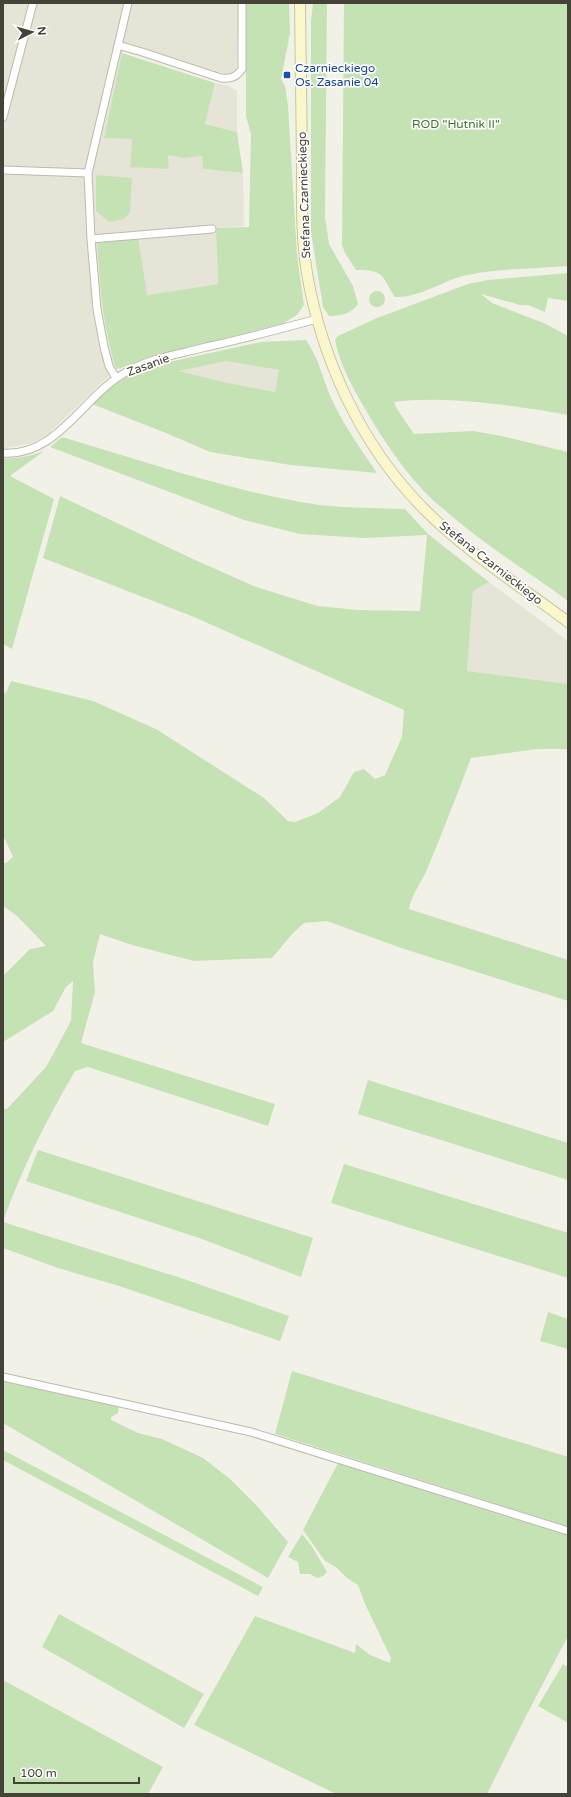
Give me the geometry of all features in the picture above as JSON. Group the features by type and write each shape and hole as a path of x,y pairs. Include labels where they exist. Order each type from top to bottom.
{"street":[{"path":"3,117 33,3"},
{"path":"116,378 106,354 97,308 91,239 88,172 128,3"},
{"path":"118,45 228,79 236,76 242,69 242,3"},
{"name":"Stefana Czarnieckiego","path":"300,3 303,237 310,288 317,319 332,363 347,398 368,436 400,481 425,510 461,543 568,622"},
{"path":"3,170 88,172"},
{"path":"91,239 212,229"},
{"name":"Zasanie","path":"3,453 24,452 44,444 62,430 94,396 128,370 161,358 317,319"},
{"path":"3,1376 254,1433 568,1531"}],"shaded area":[{"path":"3,3 240,3 236,71 231,76 125,42 104,137 132,139 130,167 169,168 168,155 203,156 203,169 243,173 244,226 216,228 218,284 146,295 138,238 97,243 101,297 109,347 116,369 46,436 29,444 4,448 3,448"},
{"path":"215,83 229,86 237,91 237,132 205,124"},
{"path":"226,361 279,370 275,392 223,382 178,371"},
{"path":"489,582 568,641 568,684 467,671 473,591"}],"green space":[{"path":"246,3 289,3 290,33 281,79 285,86 288,106 297,255 304,305 297,315 282,324 154,356 126,367 116,369 105,322 97,243 138,237 147,295 218,284 216,228 249,227 251,134 246,116"},
{"path":"313,3 327,3 325,217 329,244 353,286 358,304 349,312 342,315 333,316 329,316 323,307 311,232 311,21"},
{"name":"ROD \"Hutnik II\"","path":"344,3 568,3 568,266 476,273 463,276 404,297 395,297 382,276 378,273 366,270 356,270 345,253 342,245"},
{"path":"122,53 215,83 205,124 237,132 243,173 203,169 202,156 184,158 168,155 169,169 130,167 132,139 104,138"},
{"path":"96,175 132,178 130,212 124,219 109,222 96,211"},
{"path":"568,273 568,301 548,298 545,312 528,305 520,305 481,294 492,303 546,324 568,336 568,415 481,402 414,400 394,402 414,434 473,431 502,436 568,452 568,601 471,532 420,487 401,464 363,406 344,369 335,340 338,336 377,318 468,284 488,280"},
{"path":"374,291 380,291 385,296 383,305 380,307 374,307 369,302 369,296"},
{"path":"306,340 314,354 337,410 377,473 291,465 210,452 92,404 104,392 130,375 151,366 261,342","holes":["226,361 279,370 275,392 223,382 179,371"]},
{"path":"62,437 190,476 287,499 331,506 405,509 428,534 489,582 473,591 467,671 568,684 568,749 537,749 471,758 434,853 412,898 409,909 568,960 568,1001 401,948 327,921 304,923 292,934 272,958 194,961 132,945 100,934 93,962 95,992 81,1043 275,1104 268,1126 88,1067 75,1071 35,1145 3,1222 3,1109 7,1109 46,1067 71,1021 73,981 66,987 53,1011 3,1042 3,976 30,949 46,946 17,916 3,906 3,863 6,863 13,857 3,835 3,691 5,692 5,695 11,681 93,701 156,729 264,798 288,821 295,822 318,813 340,797 354,772 364,769 375,779 385,775 402,737 404,710 194,617 43,558 60,496 256,587 318,606 358,610 420,611 427,535 365,538 300,534 244,520 50,447"},
{"path":"44,451 10,476 54,499 12,649 3,644 3,458 24,457"},
{"path":"368,1080 568,1143 568,1180 358,1114"},
{"path":"38,1150 313,1238 301,1277 202,1239 26,1181"},
{"path":"344,1164 568,1233 568,1278 331,1203"},
{"path":"3,1222 184,1279 289,1316 280,1341 119,1286 58,1268 3,1248"},
{"path":"548,1312 568,1319 568,1349 540,1341"},
{"path":"292,1371 568,1457 568,1527 275,1434"},
{"path":"3,1380 119,1405 118,1413 111,1417 111,1420 138,1433 162,1439 203,1458 230,1479 257,1506 288,1542 268,1578 3,1423"},
{"path":"3,1450 263,1587 258,1596 3,1460"},
{"path":"338,1463 568,1535 568,1636 487,1794 336,1794 194,1725 255,1616 355,1653 356,1644 370,1655 390,1663 391,1658 365,1604 358,1585 347,1578 336,1567 325,1561 303,1530"},
{"path":"302,1534 311,1545 327,1572 323,1576 317,1578 310,1574 300,1574 298,1562 288,1557"},
{"path":"59,1614 204,1694 184,1728 42,1647"},
{"path":"563,1664 568,1667 568,1723 538,1706"},
{"path":"3,1680 163,1767 148,1794 3,1794"}],"place":[{"name":"Czarnieckiego Os. Zasanie 04","path":"287,75"}]}
